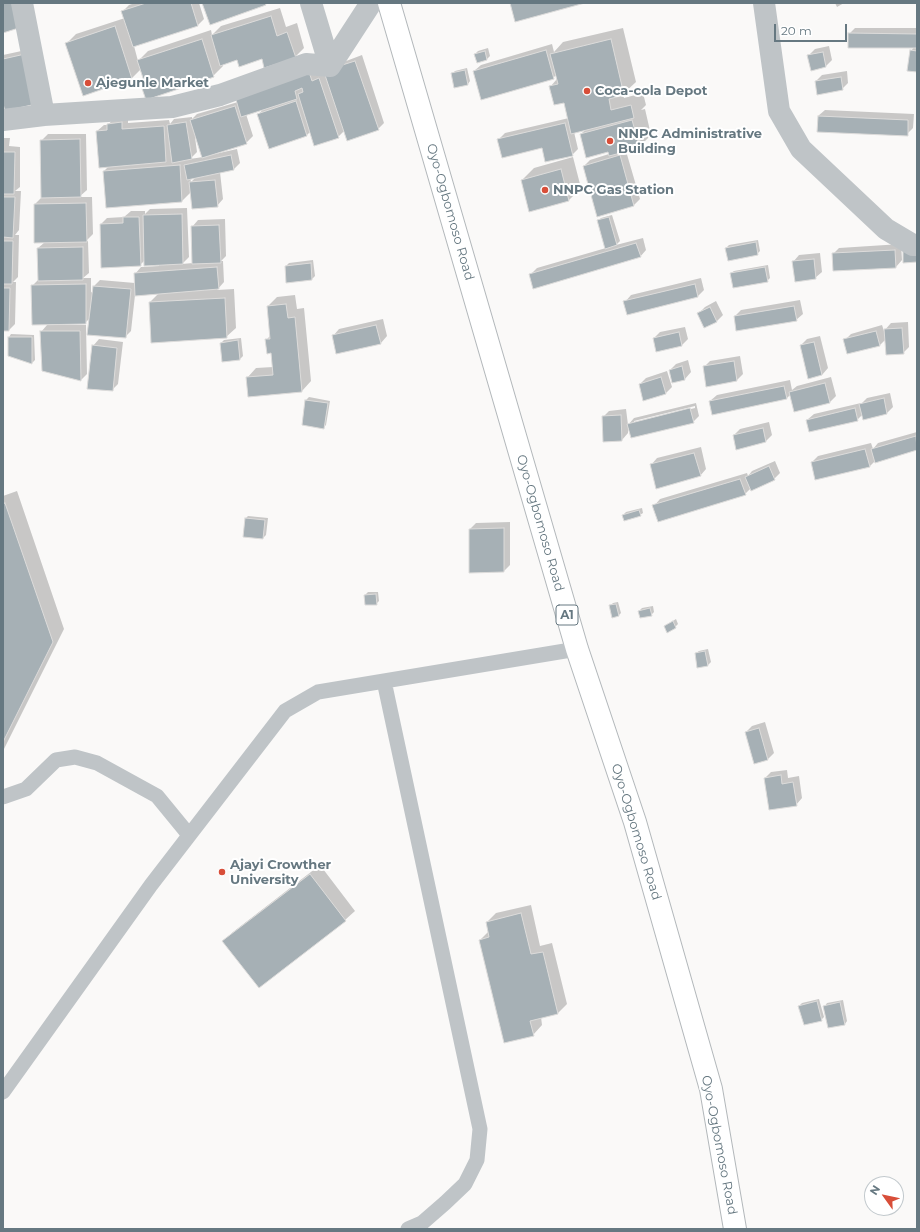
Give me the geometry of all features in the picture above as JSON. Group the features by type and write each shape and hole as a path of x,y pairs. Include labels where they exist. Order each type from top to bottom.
{"highway":[{"name":"Oyo-Ogbomoso Road","path":"389,3 577,649 635,822 710,1089 735,1229"}],"street":[{"path":"22,3 44,115"},
{"path":"311,3 330,66"},
{"path":"330,66 371,3"},
{"path":"764,3 779,111 801,149 886,228 914,245 917,245"},
{"path":"3,120 44,115 172,107 220,95 306,64 330,66"}],"lane":[{"path":"3,1092 151,885 285,711 318,692 577,649"},
{"path":"384,681 480,1129 477,1160 465,1184 422,1223 408,1229"},
{"path":"3,797 26,789 56,760 75,757 97,763 157,796 190,835"}],"building":[{"path":"3,3 21,3 28,25 3,33"},
{"path":"146,3 191,3 198,26 133,47 121,11"},
{"path":"202,3 265,3 266,5 210,25"},
{"path":"510,3 585,3 515,22"},
{"path":"271,16 277,36 287,32 296,58 264,68 262,59 239,67 237,60 220,66 211,35"},
{"path":"115,26 132,79 83,96 65,43"},
{"path":"848,33 917,34 917,48 848,48"},
{"path":"202,39 214,77 146,100 139,80 143,78 137,60"},
{"name":"Coca-cola Depot","path":"611,39 624,95 609,99 611,110 631,105 634,118 571,134 564,103 554,105 549,86 558,84 550,54"},
{"path":"546,50 554,79 481,100 473,71"},
{"path":"910,50 917,51 917,72 907,71"},
{"path":"485,51 487,60 477,63 474,54"},
{"path":"34,52 45,102 5,111 3,104 3,59"},
{"path":"823,52 826,67 811,71 807,55"},
{"path":"355,61 379,130 347,141 325,75 336,67"},
{"path":"308,69 312,81 319,78 339,138 314,146 298,94 303,92 302,88 295,91 297,99 241,117 234,93"},
{"path":"465,70 468,85 454,88 451,73"},
{"path":"841,77 843,90 817,95 815,81"},
{"path":"296,101 307,136 269,149 257,114"},
{"path":"235,106 247,144 202,158 190,120"},
{"path":"818,116 908,120 908,136 817,132"},
{"name":"NNPC Administrative Building","path":"632,120 640,148 609,156 608,152 586,158 580,134"},
{"path":"122,122 122,129 164,126 166,162 99,168 96,131 107,130 107,124"},
{"path":"186,122 192,159 172,163 167,125"},
{"path":"565,123 573,156 545,162 542,148 502,158 497,139"},
{"path":"80,139 81,197 41,198 40,140"},
{"path":"3,152 15,152 14,194 3,194"},
{"path":"231,155 234,170 187,180 184,165"},
{"path":"620,155 634,206 597,217 583,166"},
{"path":"180,165 182,202 106,208 103,171"},
{"name":"NNPC Gas Station","path":"561,169 569,201 529,212 521,180"},
{"path":"215,180 218,207 192,209 189,182"},
{"path":"3,197 15,197 13,238 3,237"},
{"path":"86,203 87,242 34,243 34,204"},
{"path":"182,214 183,264 144,266 143,215"},
{"path":"123,217 139,217 141,266 101,268 100,224 123,223"},
{"path":"609,217 617,245 605,249 597,220"},
{"path":"219,225 221,263 192,264 191,226"},
{"path":"3,241 13,241 12,284 3,284"},
{"path":"756,242 758,255 728,261 725,248"},
{"path":"636,243 641,257 533,289 529,274"},
{"path":"83,247 83,280 38,281 37,248"},
{"path":"903,248 917,248 917,262 903,263"},
{"path":"895,250 896,268 833,271 832,253"},
{"path":"814,259 816,279 795,282 792,261"},
{"path":"311,263 312,280 286,283 285,266"},
{"path":"217,267 219,289 135,296 134,273"},
{"path":"765,267 768,282 733,288 730,273"},
{"path":"86,284 86,324 32,325 31,285"},
{"path":"695,284 698,297 627,315 623,301"},
{"path":"93,286 131,289 126,338 87,335"},
{"path":"3,288 10,288 9,331 3,331"},
{"path":"225,298 227,338 151,343 149,302"},
{"path":"286,304 288,318 295,317 302,392 248,397 246,377 273,375 271,353 267,354 265,339 270,339 267,306"},
{"path":"794,306 797,321 736,331 734,316"},
{"path":"710,307 717,322 704,328 697,313"},
{"path":"376,325 381,344 336,354 332,335"},
{"path":"902,328 904,354 886,355 884,329"},
{"path":"40,331 80,331 81,381 42,371"},
{"path":"876,331 880,346 847,354 843,339"},
{"path":"679,332 682,346 656,352 653,338"},
{"path":"8,337 32,337 32,364 8,356"},
{"path":"238,340 240,360 222,362 220,343"},
{"path":"814,342 822,375 808,379 800,345"},
{"path":"92,345 117,348 113,391 87,389"},
{"path":"734,361 737,381 706,387 703,366"},
{"path":"682,366 685,380 672,383 669,370"},
{"path":"661,377 666,394 643,401 639,384"},
{"path":"825,383 830,403 794,412 789,392"},
{"path":"784,386 787,399 712,415 709,401"},
{"path":"884,398 887,414 863,420 859,404"},
{"path":"305,400 328,403 324,429 302,425"},
{"path":"690,408 694,423 631,438 627,424"},
{"path":"855,408 858,421 809,432 806,420"},
{"path":"621,415 622,441 603,442 602,416"},
{"path":"763,428 766,442 736,450 733,435"},
{"path":"916,436 917,450 875,463 871,449"},
{"path":"865,449 870,467 815,480 811,462"},
{"path":"694,453 701,476 656,489 650,464"},
{"path":"769,466 775,480 751,491 745,477"},
{"path":"740,479 746,495 658,522 652,505"},
{"path":"5,503 53,642 3,742 3,504"},
{"path":"639,510 641,516 624,521 622,515"},
{"path":"245,518 265,520 263,539 243,537"},
{"path":"504,528 504,572 469,573 469,529"},
{"path":"376,594 377,605 365,605 364,595"},
{"path":"616,604 619,616 612,618 609,605"},
{"path":"650,608 652,616 640,618 638,611"},
{"path":"673,621 676,628 667,633 664,626"},
{"path":"705,651 708,666 697,668 695,653"},
{"path":"759,728 768,760 754,764 745,732"},
{"path":"781,775 782,784 793,782 797,806 769,810 764,778"},
{"path":"310,874 346,921 259,988 222,941"},
{"path":"521,913 531,954 543,952 558,1014 530,1021 534,1036 504,1043 479,940 489,937 486,922"},
{"path":"817,1001 822,1021 804,1025 798,1006"},
{"path":"840,1002 845,1025 828,1028 823,1006"}],"place":[{"name":"Ajegunle Market","path":"88,83"},
{"name":"Coca-cola Depot","path":"587,91"},
{"name":"NNPC Administrative Building","path":"610,141"},
{"name":"NNPC Gas Station","path":"545,190"},
{"name":"Ajayi Crowther University","path":"222,872"}]}
